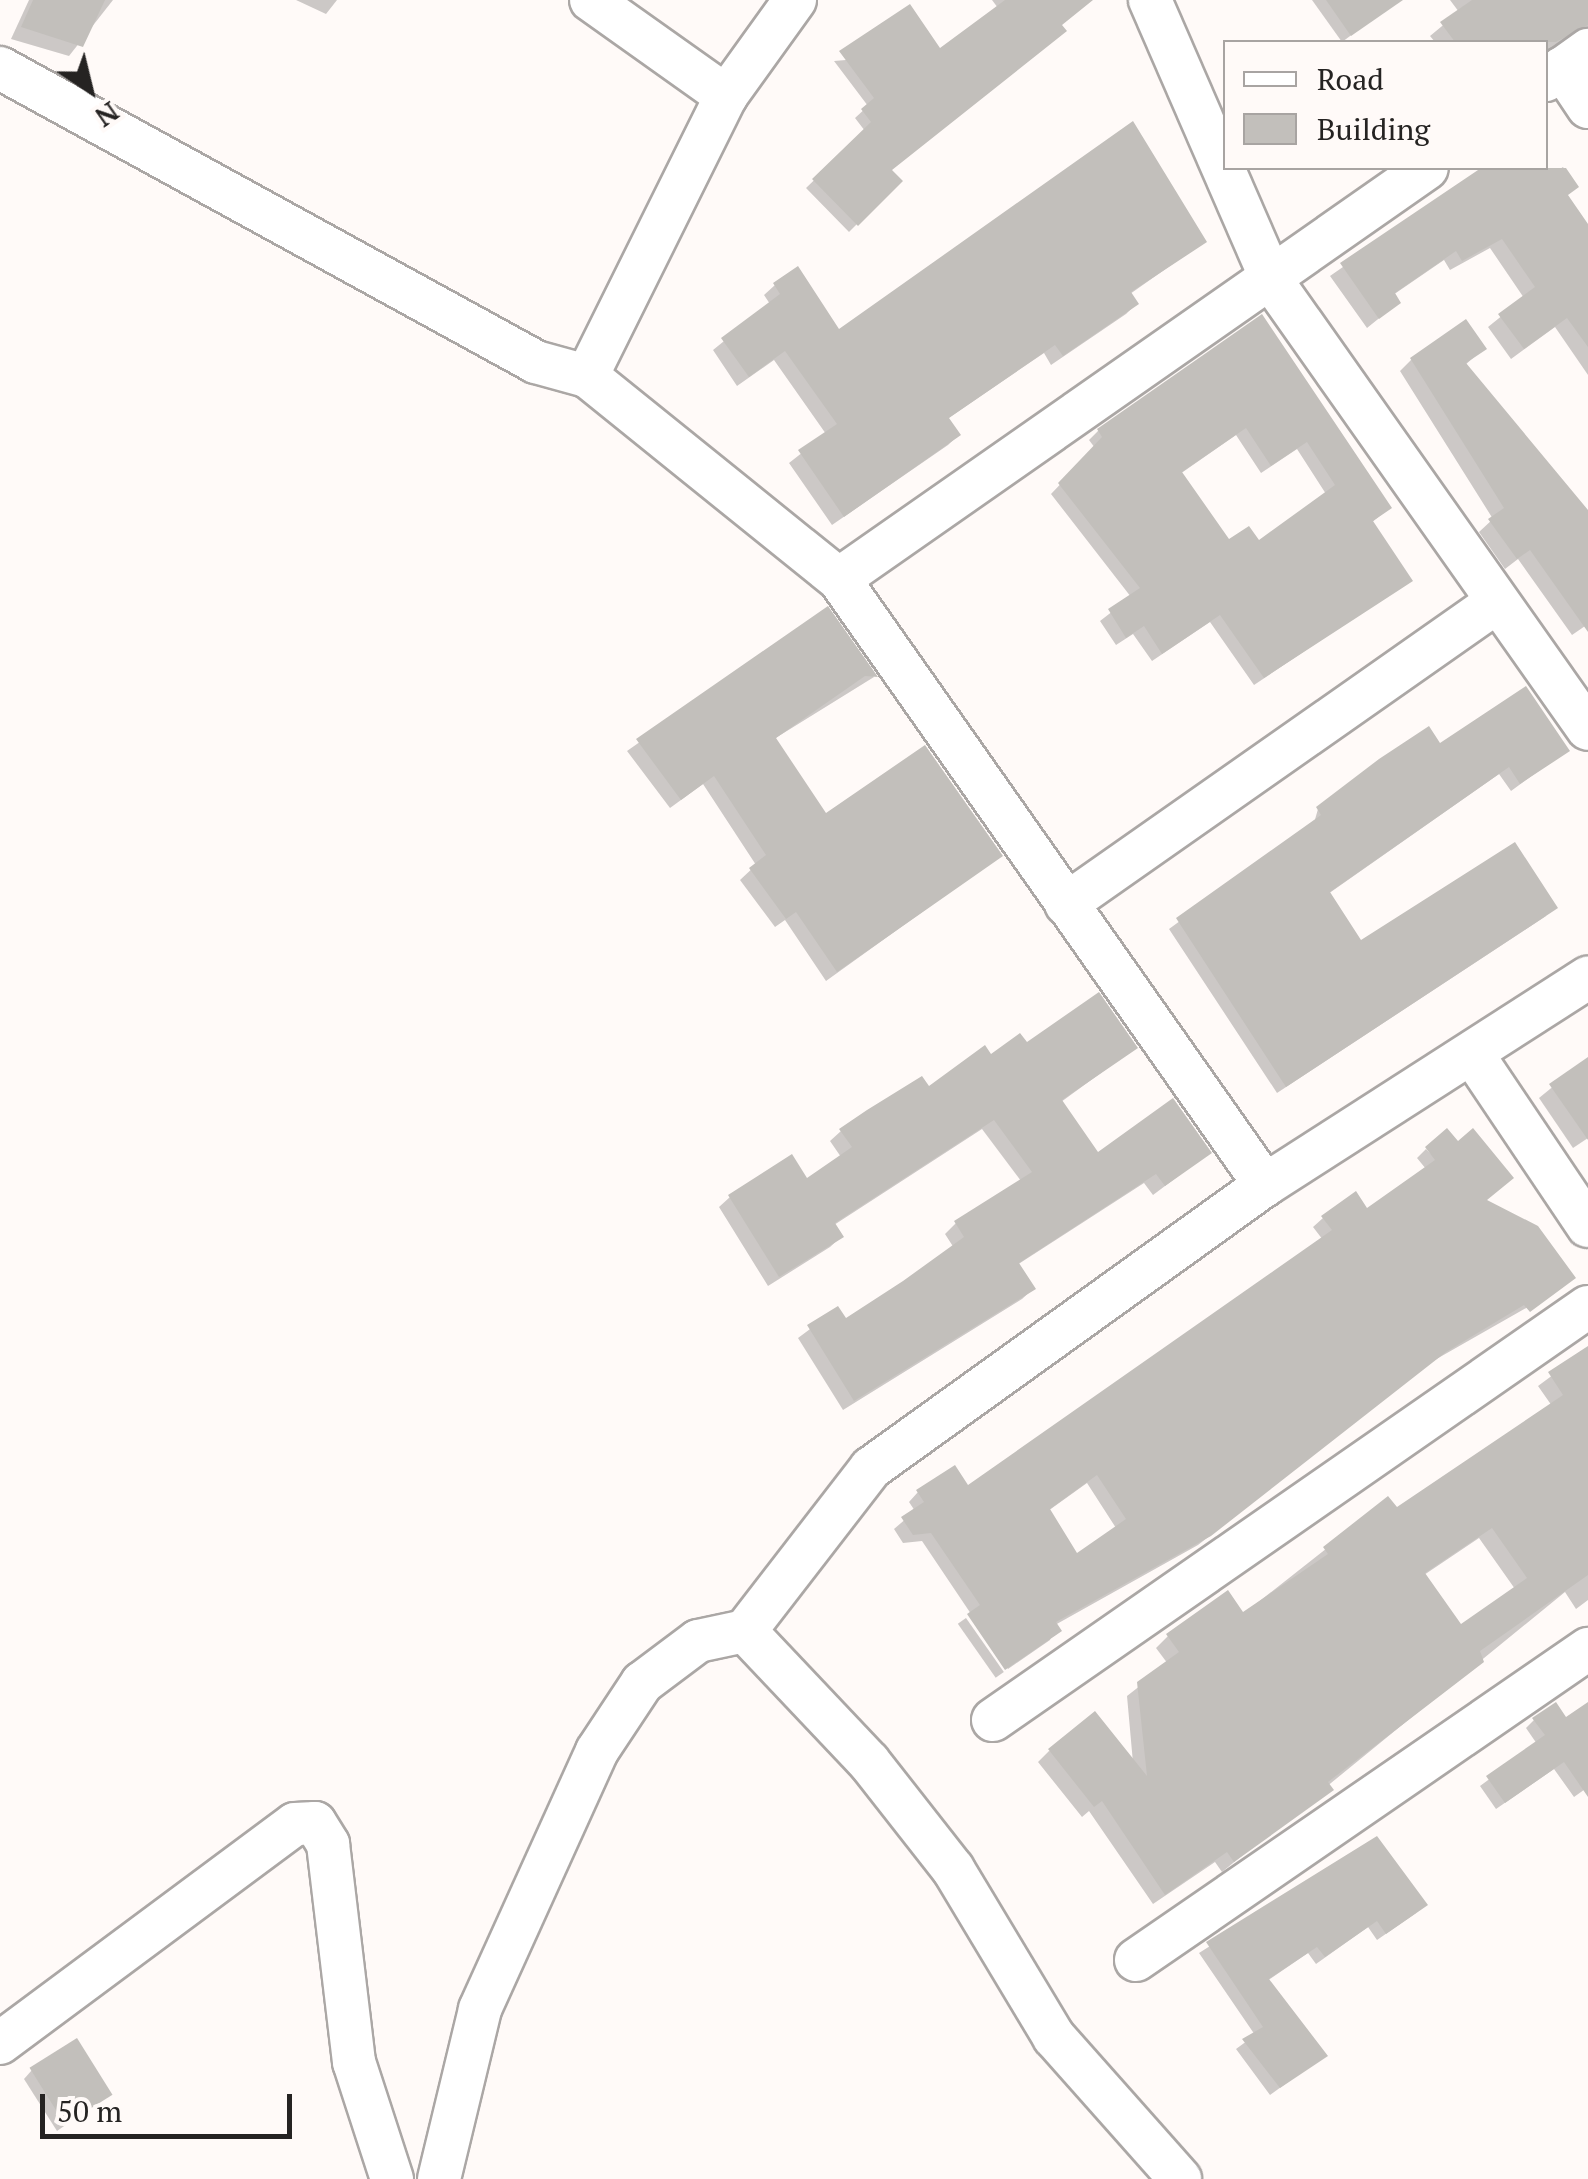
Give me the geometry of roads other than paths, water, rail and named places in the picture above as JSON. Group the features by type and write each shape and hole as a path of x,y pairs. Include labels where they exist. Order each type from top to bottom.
{"street":[{"path":"590,0 726,96"},
{"path":"588,376 726,96 795,0"},
{"path":"1150,0 1223,169"},
{"path":"1565,66 1588,107"},
{"path":"0,68 536,362 588,376 838,580 1265,1184"},
{"path":"1224,170 1272,282 1494,604 1588,729"},
{"path":"838,580 1272,282 1424,170"},
{"path":"1066,904 1494,604"},
{"path":"438,2179 480,2009 598,1752 642,1683 698,1641 745,1630 871,1468 1265,1184 1474,1055 1588,978"},
{"path":"1474,1055 1588,1226"},
{"path":"993,1720 1588,1307"},
{"path":"745,1630 881,1777 953,1869 1054,2037 1180,2179"},
{"path":"1136,1960 1588,1649"},
{"path":"0,2044 218,1878 296,1824 315,1823 328,1844 354,2062 392,2179"}]}
